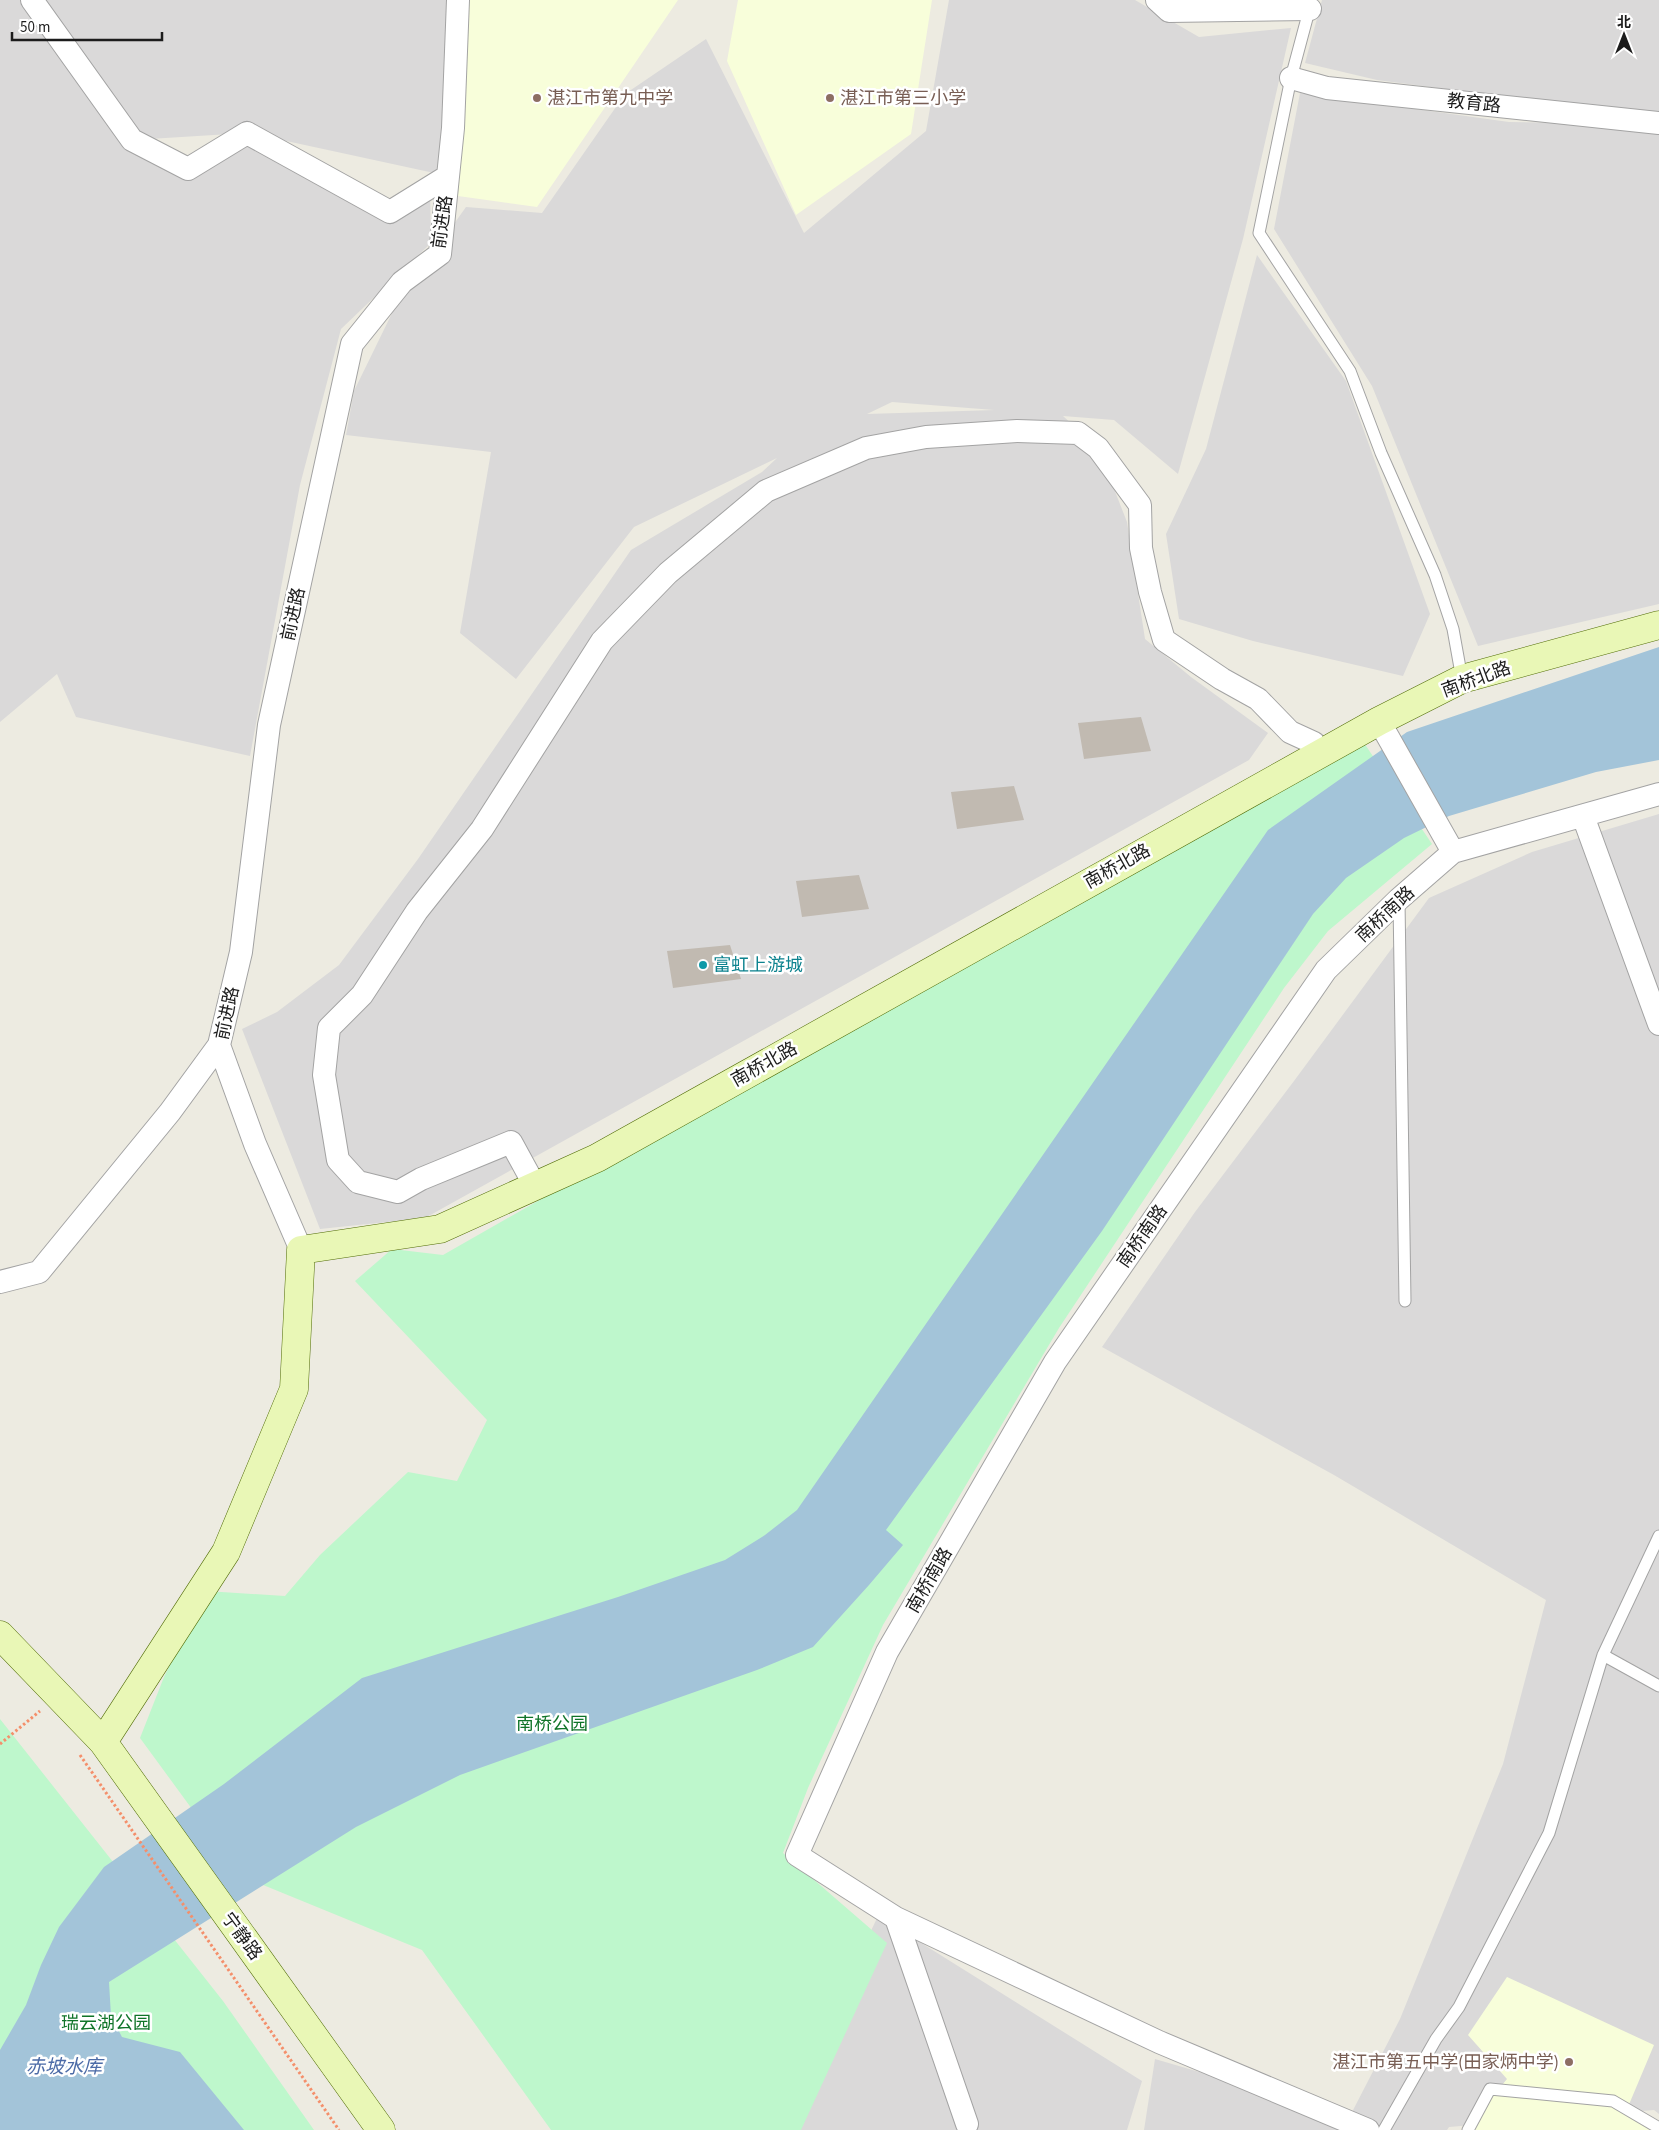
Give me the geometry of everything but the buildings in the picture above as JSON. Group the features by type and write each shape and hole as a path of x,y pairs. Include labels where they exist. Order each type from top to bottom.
{"street":[{"path":"32,0 132,140 188,169 247,132 390,212 448,176"},
{"name":"前进路","path":"300,1250 255,1144 219,1045 241,952 269,724 352,344 402,282 440,254 453,128 458,0"},
{"path":"1157,0 1169,11 1311,4"},
{"name":"教育路","path":"1291,78 1327,88 1659,123"},
{"path":"535,1186 511,1142 421,1179 398,1192 358,1182 338,1160 324,1075 328,1028 362,996 417,911 482,830 602,641 668,573 766,491 866,448 926,437 1017,431 1078,433 1098,448 1140,505 1141,548 1150,592 1164,640 1222,679 1258,699 1290,732 1314,743"},
{"name":"南桥北路","path":"300,1250 440,1229 597,1158 1345,738 1462,679 1659,625"},
{"path":"1379,721 1453,852"},
{"name":"南桥南路","path":"896,1918 797,1855 887,1652 1055,1362 1326,970 1400,899 1453,852 1659,794"},
{"path":"1583,816 1659,1024"},
{"path":"0,1282 39,1272 170,1112 219,1045"},
{"path":"91,1748 226,1552 294,1389 300,1250"},
{"name":"宁静路","path":"0,1635 91,1748 174,1840 381,2130"},
{"path":"896,1918 966,2124"},
{"path":"896,1918 1159,2042 1368,2130"}],"lane":[{"path":"1311,4 1291,78 1259,233 1350,371 1381,453 1435,575 1453,629 1462,679"},
{"path":"1314,743 1345,738"},
{"path":"1400,899 1405,1301"},
{"path":"1384,2130 1436,2039 1459,2007 1550,1833 1603,1655 1659,1536"},
{"path":"1603,1655 1659,1686"},
{"path":"1468,2130 1490,2089 1613,2102 1659,2128"}],"path":[{"path":"0,1744 47,1705"},
{"path":"91,1748 147,1853 339,2130"}],"shaded area":[{"path":"0,0 457,0 448,176 249,133 390,212 430,187 431,243 341,329 300,485 250,756 76,717 57,674 0,722","holes":["246,133 188,169 133,140"]},
{"name":"湛江市第九中学","path":"469,0 678,0 537,207 458,196"},
{"name":"湛江市第三小学","path":"738,0 932,0 911,134 796,215 727,61"},
{"path":"949,0 1135,0 1199,37 1291,28 1243,239 1178,474 1114,420 1063,416 1098,448 1127,522 1145,639 1191,677 1268,733 1249,760 425,1218 320,1229 242,1029 277,1012 339,965 418,859 631,550 762,472 777,458 634,527 516,679 460,633 491,452 346,435 354,391 396,305 466,207 542,213 625,94 706,39 804,233 926,131","holes":["892,402 995,410 867,414"]},
{"path":"1322,0 1659,0 1659,117 1377,80 1305,63"},
{"path":"1300,93 1509,122 1659,124 1659,604 1478,646 1372,386 1274,229"},
{"path":"1257,255 1346,381 1430,614 1403,676 1253,641 1179,619 1166,534 1206,449"},
{"path":"1659,814 1659,2114 1654,2110 1449,2127 1447,2130 1144,2130 1155,2059 1350,2116 1400,2019 1503,1764 1546,1600 1334,1475 1102,1347 1195,1212 1429,898 1532,852"},
{"path":"878,1916 1142,2081 1127,2130 781,2130 789,2104"},
{"name":"湛江市第五中学(田家炳中学)","path":"1507,1977 1654,2045 1625,2114 1655,2130 1465,2130 1507,2079 1468,2035"}],"green space":[{"name":"南桥公园","path":"1358,734 1432,844 1328,931 1284,988 1059,1328 883,1625 808,1788 783,1853 887,1943 801,2130 551,2130 422,1950 241,1876 140,1738 164,1677 206,1591 285,1596 320,1555 408,1472 457,1481 487,1420 355,1281 392,1249 443,1255"},
{"name":"瑞云湖公园","path":"0,1719 223,2001 314,2130 0,2130"}],"water":[{"name":"赤坡水库","path":"1659,647 1659,760 1596,772 1449,816 1404,838 1346,878 1313,914 1102,1231 886,1530 903,1545 813,1647 757,1670 460,1775 356,1827 109,1982 111,2016 122,2037 180,2052 244,2130 0,2130 0,2050 26,2005 41,1965 59,1927 104,1867 224,1784 362,1678 618,1597 725,1560 765,1535 797,1510 1268,830 1407,732"}],"place":[{"name":"湛江市第九中学","path":"537,98"},
{"name":"湛江市第三小学","path":"830,98"},
{"name":"富虹上游城","path":"703,965"},
{"name":"湛江市第五中学(田家炳中学)","path":"1569,2062"}]}
